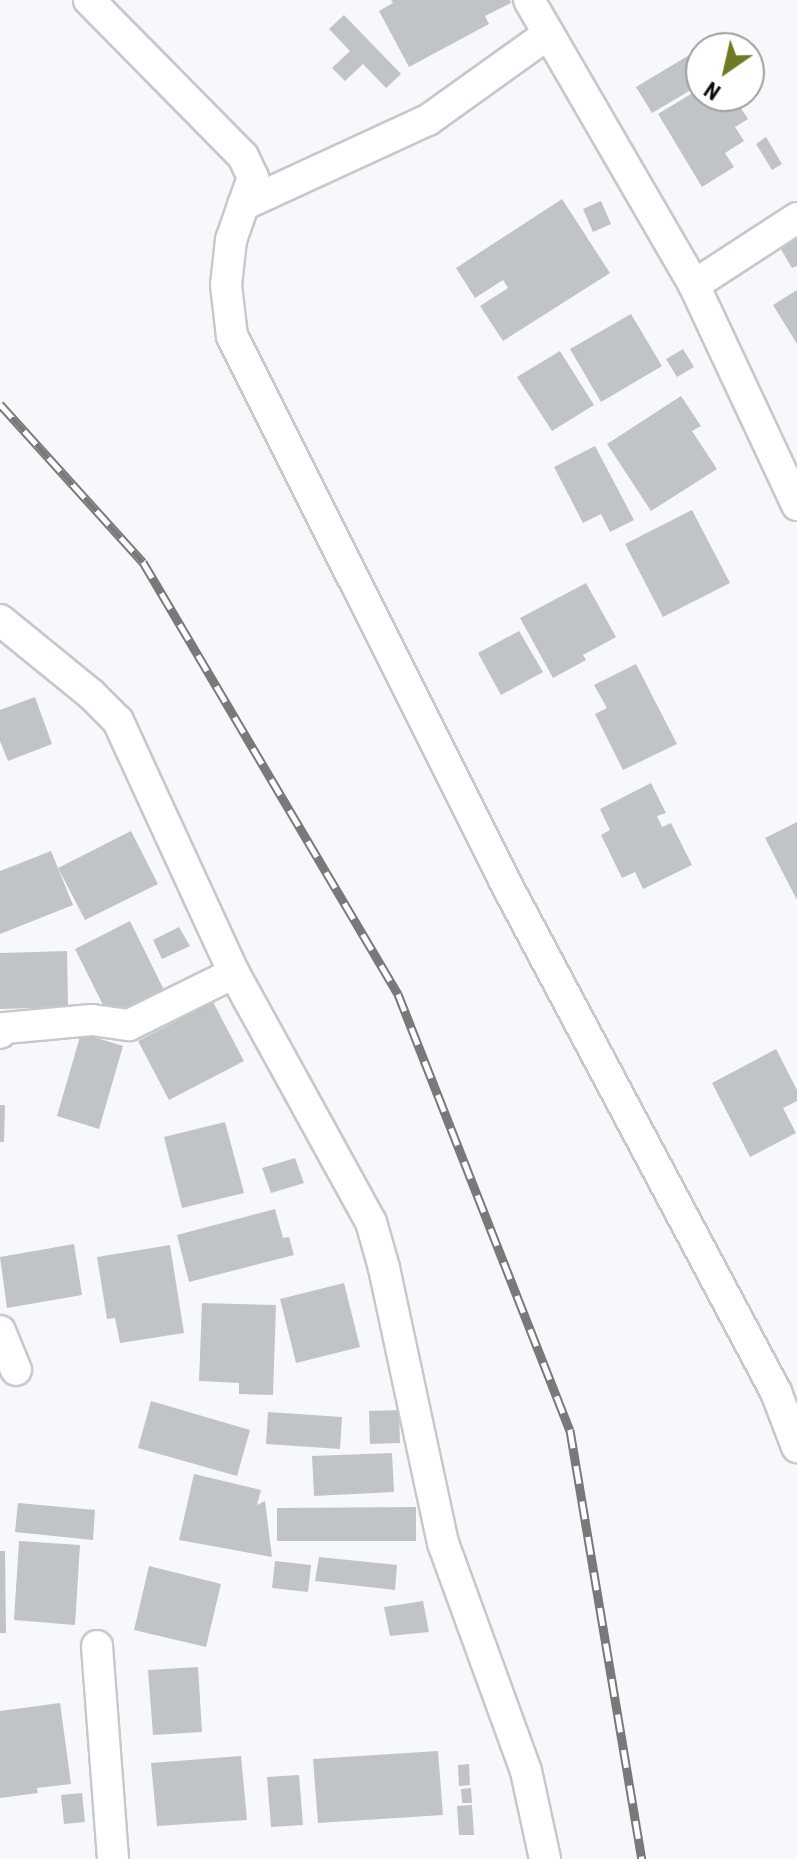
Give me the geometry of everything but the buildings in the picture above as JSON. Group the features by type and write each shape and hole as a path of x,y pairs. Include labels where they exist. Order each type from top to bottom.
{"street":[{"path":"89,0 243,156 253,177 231,240 226,285 232,336 504,880 776,1392 797,1447"},
{"path":"529,0 694,285 797,505"},
{"path":"243,205 428,120 548,34"},
{"path":"694,285 797,218"},
{"path":"0,620 118,721 234,973 371,1222 384,1268 443,1543 526,1771 545,1859"},
{"path":"0,1033 5,1028 92,1020 129,1025 234,973"},
{"path":"0,1331 16,1370"},
{"path":"97,1646 113,1859"}],"railway":[{"path":"0,404 143,562 398,994 570,1430 642,1859"}]}
